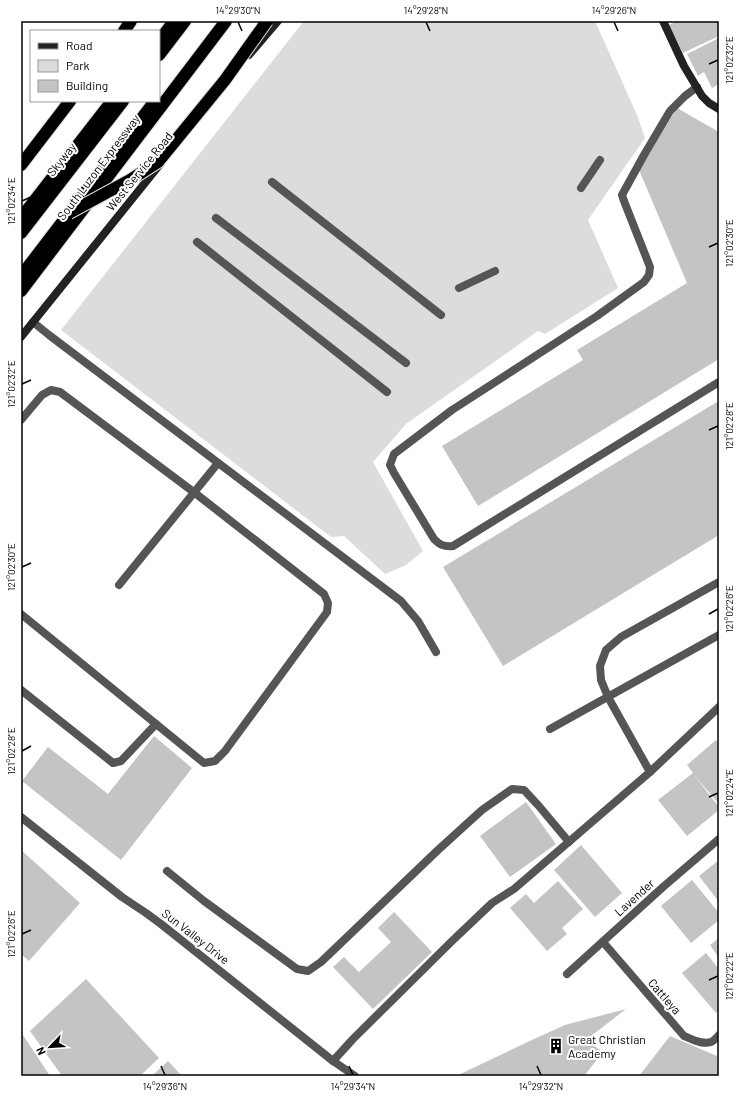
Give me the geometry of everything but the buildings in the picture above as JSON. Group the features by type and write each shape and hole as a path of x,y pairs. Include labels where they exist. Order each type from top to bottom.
{"highway":[{"path":"125,30 132,21"},
{"path":"160,40 174,21"},
{"path":"160,54 185,21"},
{"path":"160,94 216,21"},
{"name":"South Luzon Expressway","path":"21,291 226,21"},
{"path":"69,213 130,180 158,162 225,80 267,21"},
{"path":"21,164 69,102"},
{"path":"21,218 111,102"},
{"name":"Skyway","path":"21,234 122,102"},
{"path":"21,276 154,102"}],"main road":[{"name":"West Service Road","path":"21,337 278,21"},
{"path":"663,21 684,66 702,96 709,103 719,108"}],"street":[{"path":"697,88 685,96 670,110 622,195 650,267 649,275 644,282 597,316 452,410 394,454 390,465 434,539 440,544 453,546 719,382"},
{"path":"581,188 600,160"},
{"path":"272,182 441,315"},
{"path":"216,218 406,362"},
{"path":"197,242 387,392"},
{"path":"459,288 495,270"},
{"path":"33,322 218,464 401,601 418,621 436,652"},
{"path":"21,420 42,394 51,390 60,392 195,493 324,594 328,603 327,612 226,751 215,761 204,763 21,614"},
{"path":"118,585 218,464"},
{"path":"650,772 608,697 601,680 600,666 606,650 620,637 719,582"},
{"path":"550,729 719,635"},
{"path":"21,690 113,763 121,761 130,753 156,724"},
{"path":"333,1061 353,1039 492,903 514,890 650,772 719,707"},
{"path":"167,871 204,901 297,969 308,972 321,962 482,810 512,789 524,790 569,842"},
{"name":"Sun Valley Drive","path":"21,817 122,897 146,912 333,1061 355,1076"},
{"name":"Lavender","path":"567,974 662,887 719,840"},
{"name":"Cattleya","path":"603,942 684,1036 697,1041 711,1042 719,1035"}],"green space":[{"path":"304,21 595,21 637,115 645,138 588,220 618,288 545,334 538,331 406,424 373,462 423,551 406,565 385,574 344,536 331,537 61,330"}],"place":[{"name":"Great Christian Academy","path":"556,1046"}]}
